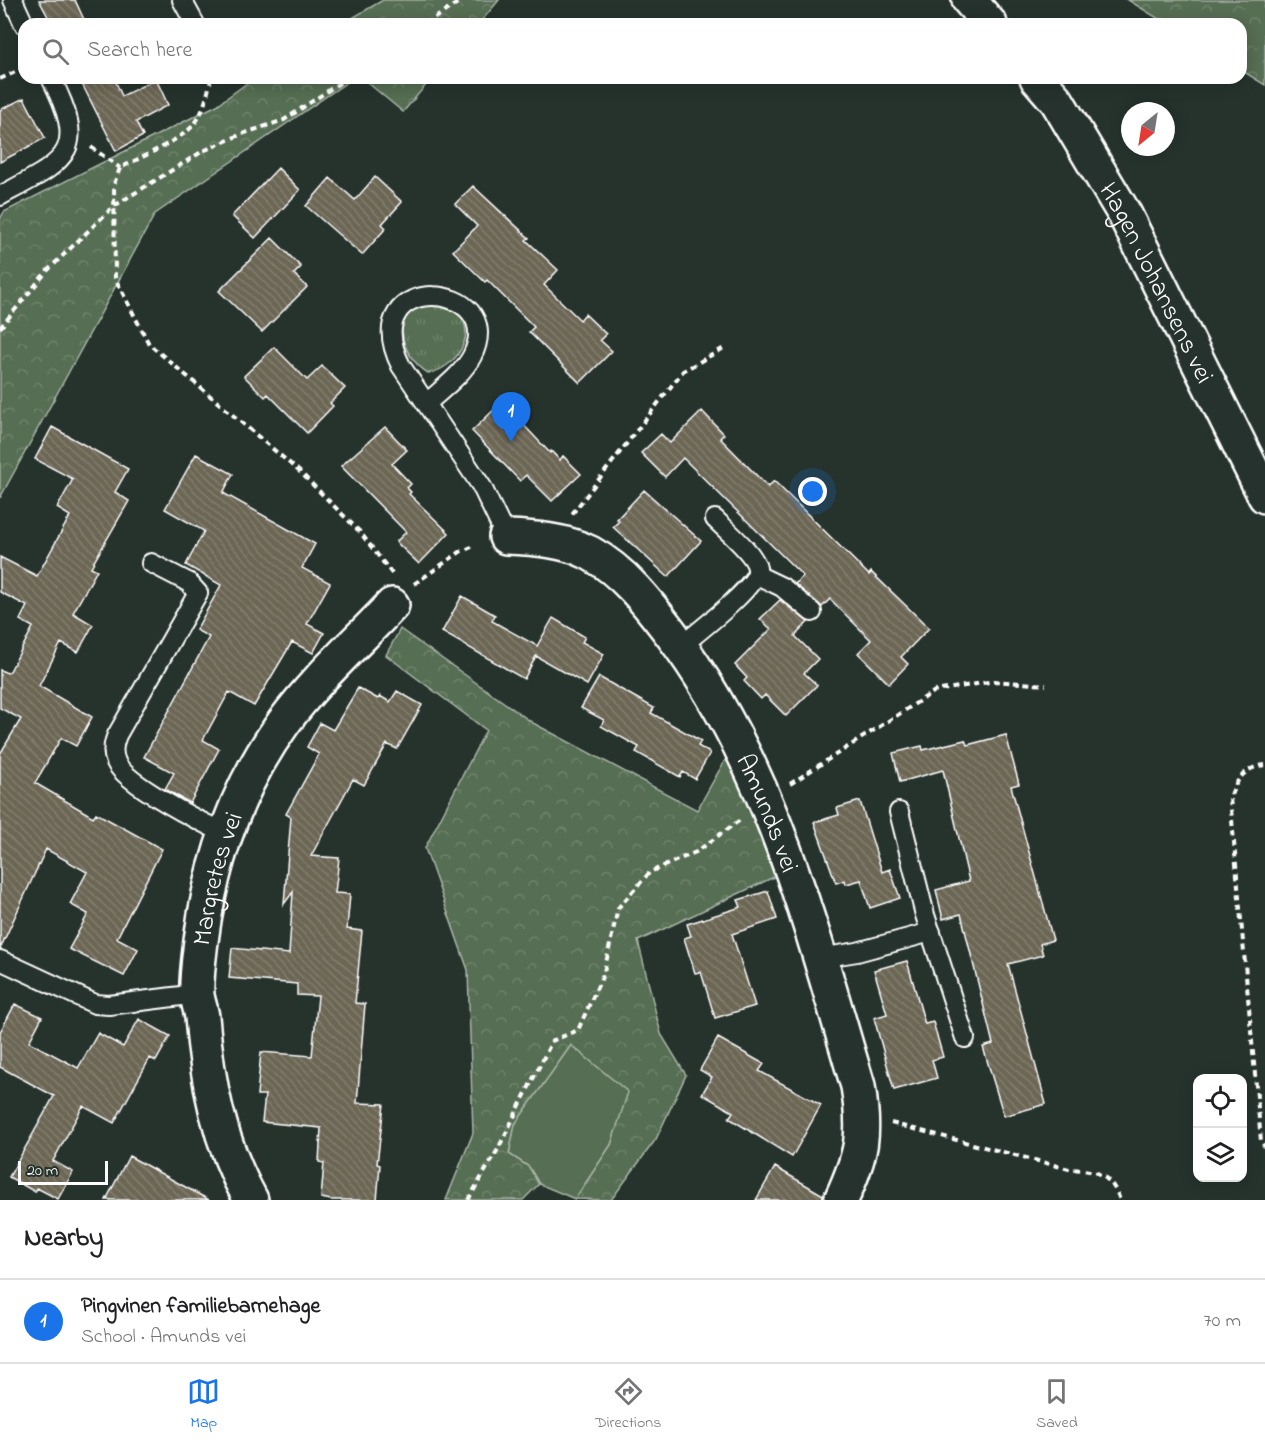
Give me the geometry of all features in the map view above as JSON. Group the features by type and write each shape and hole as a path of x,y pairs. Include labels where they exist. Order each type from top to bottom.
{"street":[{"path":"969,0 985,18"},
{"name":"Hagen Johansens vei","path":"1042,84 1057,100 1120,206 1265,496"},
{"name":"Amunds vei","path":"506,537 550,542 588,553 624,579 648,603 681,646 717,701 748,759 767,800 820,958 858,1086 864,1121 857,1164 841,1200"},
{"name":"Margretes vei","path":"245,1197 216,1115 204,1052 202,1015 197,994 204,913 225,833 257,765 284,722 399,599"}],"lane":[{"path":"13,0 21,18"},
{"path":"182,0 192,18"},
{"path":"0,196 47,171 59,162 68,149 71,134 68,113 54,84"},
{"path":"428,403 471,359 477,333 467,310 458,302 446,297 426,294 417,297 404,307 394,321 392,346 401,366 428,403 482,487 506,537"},
{"path":"681,646 744,591 756,575 757,569 752,558 716,519"},
{"path":"151,563 188,582 198,592 117,735 113,745 115,761 128,778 196,819 225,833"},
{"path":"756,575 782,587 812,612"},
{"path":"899,812 931,932 965,1038"},
{"path":"820,958 858,952 931,932"},
{"path":"0,960 95,1004 109,1005 197,994"}],"path":[{"path":"435,18 462,0"},
{"path":"0,79 18,71"},
{"path":"210,84 195,124 171,141 120,168 114,184 116,278 149,344 300,472 360,532 399,599 460,552 489,540 506,537"},
{"path":"0,328 47,271 114,206 203,151 242,134 284,120 338,84"},
{"path":"71,134 120,168"},
{"path":"550,542 682,371 726,347"},
{"path":"468,1200 497,1151 552,1041 578,1030 604,972 618,908 650,872 696,852 767,800 935,691 994,681 1046,685"},
{"path":"1265,765 1245,772 1236,782 1230,798 1261,1141 1265,1148"},
{"path":"864,1121 898,1124 1068,1169 1093,1170 1114,1185 1120,1200"}],"green space":[{"path":"383,0 499,0 484,18 352,18"},
{"path":"1128,0 1265,0 1265,85 1247,74 1247,18 1157,18"},
{"path":"246,84 344,84 155,214 0,498 0,219 4,212 217,105"},
{"path":"369,84 427,84 403,112"},
{"path":"428,301 446,305 455,310 466,329 465,339 455,358 438,370 428,373 411,356 402,335 407,315 415,307"},
{"path":"400,629 533,723 697,810 729,753 778,875 638,941 661,1034 686,1075 656,1139 611,1200 575,1199 611,1145 628,1092 571,1045 515,1124 509,1154 529,1167 539,1184 523,1200 446,1200 473,1133 468,970 425,848 486,730 386,655"},
{"path":"571,1045 629,1092 611,1145 575,1199 539,1184 529,1167 509,1154 515,1124"}],"building":[{"path":"39,0 75,0 83,18 49,18"},
{"path":"82,84 117,84 122,96 146,84 158,84 168,105 136,122 143,136 116,151"},
{"path":"24,98 45,138 0,162 0,110"},
{"path":"278,168 300,190 255,238 232,216"},
{"path":"375,177 402,202 382,224 386,228 362,255 306,206 330,178 355,200"},
{"path":"473,186 529,238 526,240 558,270 544,285 580,320 585,314 606,334 600,340 612,351 580,383 529,332 534,327 487,280 485,282 453,251 477,226 455,204"},
{"path":"272,238 301,267 294,274 307,287 262,332 219,291"},
{"path":"274,347 307,380 322,366 345,388 330,403 333,406 307,433 268,394 265,397 244,376"},
{"path":"502,402 550,453 551,451 560,460 563,456 581,474 552,501 526,475 520,481 472,431"},
{"path":"702,411 724,434 720,438 768,487 774,481 869,575 871,572 929,628 901,657 908,664 889,684 858,653 871,640 830,599 822,607 795,584 803,576 683,458 665,477 641,453 661,434 670,443"},
{"path":"52,427 128,469 115,492 129,501 91,567 97,570 73,613 93,625 78,652 61,643 39,686 92,717 76,746 61,738 35,783 93,817 96,813 162,849 117,938 138,949 124,976 69,949 88,914 70,904 87,872 46,849 0,949 0,754 21,719 0,708 0,670 7,673 10,671 33,627 20,620 27,606 0,592 0,557 37,576 70,516 57,508 73,479 35,459"},
{"path":"385,427 407,450 392,464 411,484 407,488 411,492 409,494 449,533 419,564 396,542 406,532 341,466"},
{"path":"196,454 233,474 223,493 315,544 302,568 330,583 307,624 324,633 313,653 292,642 254,706 229,692 203,740 219,749 190,803 165,789 174,773 144,757 209,637 196,630 221,585 186,565 204,531 165,509"},
{"path":"644,490 701,541 668,577 613,527 619,521 617,519"},
{"path":"462,596 495,615 492,621 537,646 553,618 585,637 582,642 604,654 587,685 536,656 524,679 442,632"},
{"path":"780,600 808,622 795,636 818,659 804,673 817,685 786,716 765,695 761,699 744,681 747,678 735,665 771,629 760,619"},
{"path":"599,677 654,708 651,713 701,741 698,746 710,753 695,779 683,772 680,777 636,752 639,747 601,726 604,720 581,708"},
{"path":"358,688 378,699 380,696 390,702 397,691 422,705 397,749 387,744 364,785 353,779 311,856 339,858 335,893 350,894 347,929 362,931 355,1003 365,1004 357,1103 384,1104 377,1164 380,1165 377,1200 331,1200 321,1198 324,1163 319,1162 321,1128 262,1122 265,1095 257,1095 261,1052 312,1056 318,996 297,995 297,984 229,978 232,948 289,954 293,892 284,904 291,817 286,814 319,754 307,747 320,723 333,730"},
{"path":"1006,735 1019,784 1011,786 1053,940 1040,944 1043,955 1008,964 1046,1104 1004,1116 983,1047 993,1044 961,914 943,919 936,890 969,881 943,770 900,782 893,753 922,746 923,750 965,740 967,745"},
{"path":"860,801 882,872 890,869 900,898 870,908 861,880 846,884 845,880 836,883 814,822 839,815 837,808"},
{"path":"768,891 777,919 732,934 755,1006 715,1018 701,972 695,973 684,938 691,936 687,924 741,907 738,900"},
{"path":"907,961 925,1024 933,1022 943,1057 932,1060 937,1078 894,1090 874,1018 887,1014 874,970"},
{"path":"15,1004 42,1017 29,1042 78,1068 98,1033 123,1047 139,1019 170,1036 156,1061 150,1058 114,1123 83,1106 53,1161 73,1172 58,1199 37,1188 35,1192 9,1177 54,1096 0,1067 0,1032"},
{"path":"718,1038 764,1064 759,1071 821,1105 792,1157 729,1118 733,1112 702,1094 712,1077 700,1070"},
{"path":"129,1156 209,1200 106,1200"},
{"path":"775,1167 823,1195 823,1200 756,1200"}],"place":[{"name":"Pingvinen familiebarnehage","path":"511,442"}]}
